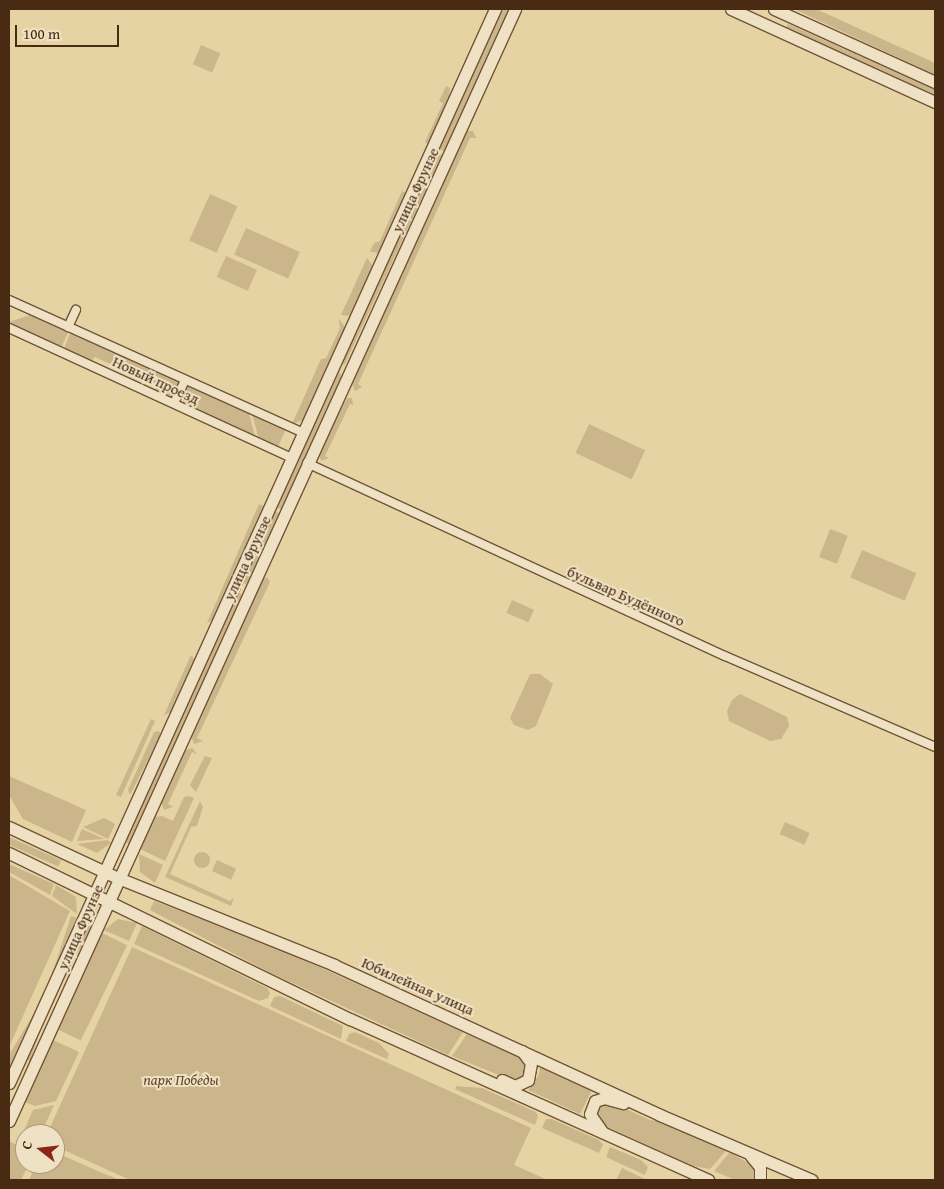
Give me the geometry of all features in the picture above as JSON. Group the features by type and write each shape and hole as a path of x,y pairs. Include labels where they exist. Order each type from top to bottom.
{"main road":[{"name":"улица Фрунзе","path":"9,1083 494,9"},
{"name":"улица Фрунзе","path":"9,1121 515,9"},
{"path":"731,9 935,102"},
{"path":"774,9 935,82"},
{"path":"333,367 348,373"},
{"path":"235,584 249,591"},
{"name":"Юбилейная улица","path":"9,828 118,878 334,965 660,1115 812,1180"},
{"path":"9,853 95,892 277,984 462,1070 708,1180"},
{"path":"462,1070 482,1071 514,1086 523,1084 532,1069 520,1050"},
{"path":"603,1132 590,1114 592,1106 599,1099 610,1099 644,1113 660,1115"},
{"path":"747,1152 760,1167 760,1180"}],"street":[{"name":"Новый проезд","path":"9,300 303,433"},
{"path":"68,327 76,310"},
{"name":"Новый проезд","path":"9,328 292,458"},
{"path":"174,404 185,380"},
{"name":"бульвар Будённого","path":"307,463 724,656 935,747"}],"green space":[{"path":"502,9 508,9 508,12 444,151 439,149"},
{"path":"794,9 816,9 935,63 935,75"},
{"path":"788,24 935,89 933,94 786,29"},
{"path":"201,45 220,53 212,73 193,64"},
{"path":"446,86 450,88 449,99 428,144 425,142 443,103 439,101"},
{"path":"467,131 473,131 476,138 470,138 358,384 362,387 355,391 351,382"},
{"path":"437,153 442,155 344,366 342,360"},
{"path":"402,191 406,193 379,253 370,252 374,243 380,241"},
{"path":"210,194 237,206 217,253 189,241"},
{"path":"246,228 300,252 288,278 234,254"},
{"path":"226,256 257,270 248,291 217,277"},
{"path":"367,258 373,266 352,313 348,316 341,315"},
{"path":"33,314 69,330 61,348 9,324 9,322"},
{"path":"339,319 345,327 303,420 292,424 321,359 326,358 340,328"},
{"path":"71,331 179,380 174,398 155,391 155,385 95,357 90,362 64,349"},
{"path":"339,372 342,376 281,509 276,507"},
{"path":"190,385 249,413 255,437 182,404 185,387"},
{"path":"347,398 352,398 353,405 350,404 325,456 329,458 321,461 319,452"},
{"path":"252,414 286,429 278,447 259,439"},
{"path":"589,424 645,450 632,479 575,453"},
{"path":"259,504 264,506 213,620 207,623"},
{"path":"274,511 279,513 248,583 244,584 243,579"},
{"path":"830,529 848,536 837,564 819,557"},
{"path":"862,550 916,573 905,601 850,578"},
{"path":"267,577 270,582 197,738 203,741 194,744 191,735 261,580"},
{"path":"240,593 242,596 129,844 124,841 237,594"},
{"path":"512,600 534,610 528,623 506,613"},
{"path":"191,655 195,660 171,712 164,715"},
{"path":"530,674 540,674 553,684 536,726 528,730 514,725 510,718"},
{"path":"740,694 787,717 789,726 781,739 770,741 729,721 727,711 732,700"},
{"path":"151,719 155,721 121,797 116,795"},
{"path":"159,731 161,735 130,795 128,790 154,732"},
{"path":"192,748 197,754 192,752 168,804 173,807 164,810 161,802 184,751"},
{"path":"205,756 212,758 196,792 190,785"},
{"path":"9,776 86,810 72,842 23,819 9,795"},
{"path":"184,797 194,798 165,861 140,849 155,817 162,816 173,821"},
{"path":"200,801 203,807 197,826 191,827 170,874 230,901 234,897 231,906 165,877"},
{"path":"104,818 115,824 108,839 83,827"},
{"path":"785,822 810,833 804,845 780,834"},
{"path":"82,829 104,839 77,841"},
{"path":"9,837 61,860 58,867 9,845"},
{"path":"108,840 111,843 97,853 77,844"},
{"path":"199,852 205,852 210,857 208,866 199,868 194,863 194,857"},
{"path":"139,854 163,865 155,883 140,872"},
{"path":"217,860 236,869 231,880 212,871"},
{"path":"9,864 54,884 50,895 9,872"},
{"path":"9,875 70,911 9,1047"},
{"path":"56,885 76,897 77,914 52,896"},
{"path":"154,901 280,949 463,1032 448,1055 271,973 150,910"},
{"path":"71,916 77,918 30,1061 24,1060"},
{"path":"118,919 137,923 129,941 104,930"},
{"path":"87,925 92,928 9,1066 9,1055"},
{"path":"142,926 267,988 270,993 268,998 259,1001 134,944"},
{"path":"102,933 127,945 81,1041 56,1028"},
{"name":"парк Победы","path":"132,947 531,1128 514,1165 548,1180 130,1180 65,1151 65,1124 52,1124"},
{"path":"280,996 343,1026 341,1039 270,1006 274,997"},
{"path":"355,1032 379,1043 389,1054 387,1059 346,1041 349,1034"},
{"path":"467,1034 525,1060 527,1072 518,1081 511,1080 452,1056"},
{"path":"53,1040 79,1052 56,1101 35,1106 25,1102"},
{"path":"540,1066 592,1090 580,1114 528,1090 539,1075"},
{"path":"456,1086 482,1088 536,1112 538,1116 535,1125 455,1089"},
{"path":"611,1102 650,1120 663,1122 726,1151 710,1169 693,1166 599,1123 596,1119 595,1104"},
{"path":"54,1105 45,1124 27,1124 33,1110"},
{"path":"546,1119 552,1119 599,1140 603,1145 599,1153 542,1128"},
{"path":"9,1141 15,1144 15,1174 24,1174 21,1180 9,1180"},
{"path":"610,1147 641,1160 648,1167 645,1175 606,1157"},
{"path":"730,1152 756,1168 755,1180 735,1180 714,1171"},
{"path":"65,1156 120,1180 29,1180 32,1174 65,1174"},
{"path":"622,1168 647,1180 616,1180"}]}
